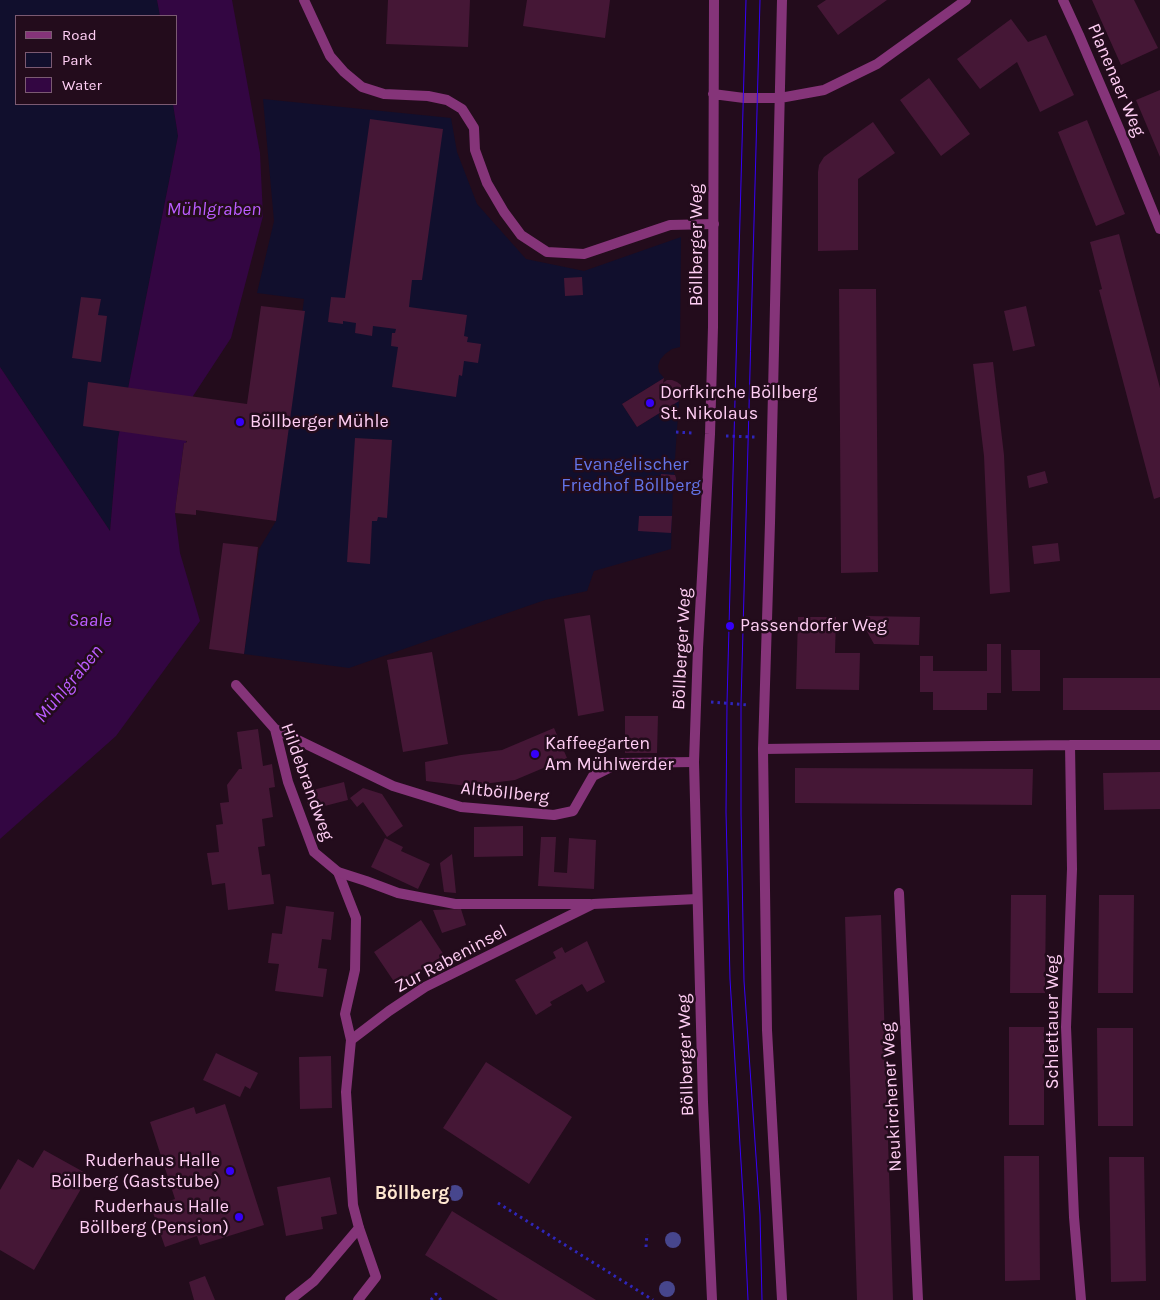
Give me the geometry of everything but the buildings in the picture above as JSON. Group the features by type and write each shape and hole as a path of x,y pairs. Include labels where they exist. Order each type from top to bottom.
{"street":[{"path":"304,0 330,56 344,72 362,87 384,94 428,96 447,100 462,109 474,128 475,150 487,182 504,212 521,235 547,252 584,254 670,225 714,224"},
{"name":"Böllberger Weg","path":"712,1300 703,1102 694,762 710,434 713,326 714,0"},
{"path":"782,0 763,749 766,1030 782,1300"},
{"path":"713,94 744,98 780,98 824,90 876,64 966,0"},
{"name":"Planenaer Weg","path":"1063,0 1160,229"},
{"name":"Hildebrandweg","path":"236,685 275,729 288,782 314,852 338,872 398,893 455,904 593,904"},
{"name":"Altböllberg","path":"275,729 393,786 461,808 554,815 572,811 593,776 618,762 694,762"},
{"name":"Schlettauer Weg","path":"1070,745 1072,869 1066,1027 1074,1217 1081,1300"},
{"path":"763,749 1160,745"},
{"path":"338,872 356,918 355,970 345,1014 351,1040 346,1092 353,1205 376,1277 358,1300"},
{"name":"Neukirchener Weg","path":"899,892 918,1300"},
{"name":"Zur Rabeninsel","path":"351,1040 425,987 593,904 697,899"},
{"path":"290,1300 314,1281 359,1228"}],"path":[{"path":"696,701 764,706"},
{"path":"498,1203 653,1300"},
{"path":"646,1247 647,1234"},
{"path":"431,1300 436,1294 441,1300"}],"green space":[{"path":"0,0 157,0 160,15 15,15 15,105 173,105 178,136 118,439 110,531 0,367"},
{"name":"Evangelischer Friedhof Böllberg","path":"263,99 451,118 457,152 477,204 526,259 584,271 681,237 680,347 672,349 660,360 659,372 664,378 622,404 637,427 679,401 674,473 676,478 673,484 671,549 594,571 587,591 545,600 349,668 244,654 259,549 276,521 304,299 257,293 274,221"}],"water":[{"path":"157,0 232,0 260,153 263,216 231,338 193,396 186,443 184,443 176,503 175,513 180,553 200,621 116,736 0,839 0,367 110,531 118,439 178,136 173,105 178,105 178,15 160,15"}],"tram line":[{"path":"746,0 727,703 726,812 730,979 748,1300"},
{"path":"760,0 741,704 741,814 744,981 760,1215 762,1300"}],"place":[{"name":"Dorfkirche Böllberg St. Nikolaus","path":"650,403"},
{"name":"Böllberger Mühle","path":"240,422"},
{"name":"Passendorfer Weg","path":"730,626"},
{"name":"Kaffeegarten Am Mühlwerder","path":"535,754"},
{"name":"Ruderhaus Halle Böllberg (Gaststube)","path":"230,1171"},
{"name":"Ruderhaus Halle Böllberg (Pension)","path":"239,1217"}],"district":[{"name":"Böllberg","path":"412,1194"}],"water label":[{"name":"Mühlgraben","path":"214,210"},
{"name":"Saale","path":"90,621"},
{"name":"Mühlgraben","path":"69,684"}]}
